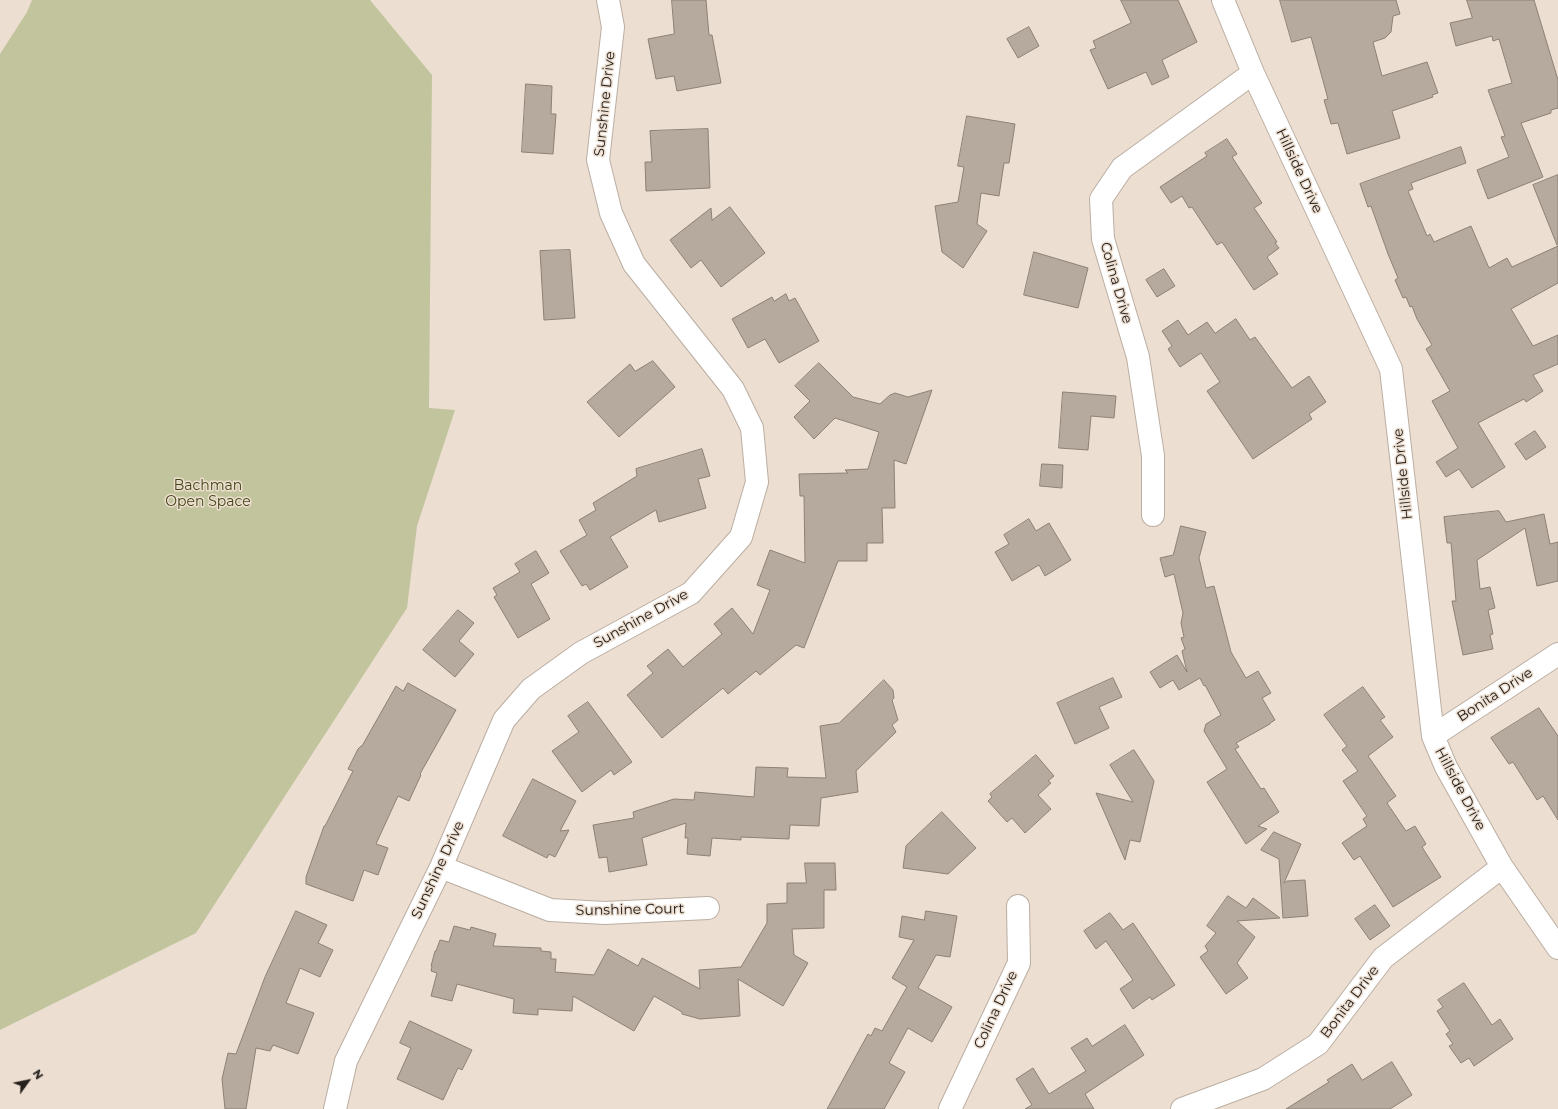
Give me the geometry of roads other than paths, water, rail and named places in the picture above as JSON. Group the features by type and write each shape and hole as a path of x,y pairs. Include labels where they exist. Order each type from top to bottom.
{"street":[{"name":"Sunshine Drive","path":"335,1109 346,1061 441,867 504,720 531,689 581,653 691,593 741,536 758,482 752,428 733,389 634,264 611,213 598,160 613,26 608,0"},
{"name":"Hillside Drive","path":"1223,0 1253,73 1391,369 1433,736 1446,767 1502,867 1558,948"},
{"name":"Colina Drive","path":"1153,516 1153,456 1138,357 1103,239 1101,199 1122,168 1253,73"},
{"name":"Bonita Drive","path":"1433,736 1558,654"},
{"name":"Sunshine Court","path":"441,867 550,910 605,913 708,908"},
{"name":"Bonita Drive","path":"1182,1109 1262,1079 1318,1044 1383,958 1502,867"},
{"name":"Colina Drive","path":"950,1109 1019,962 1018,906"}],"park label":[{"name":"Bachman Open Space","path":"208,494"}]}
